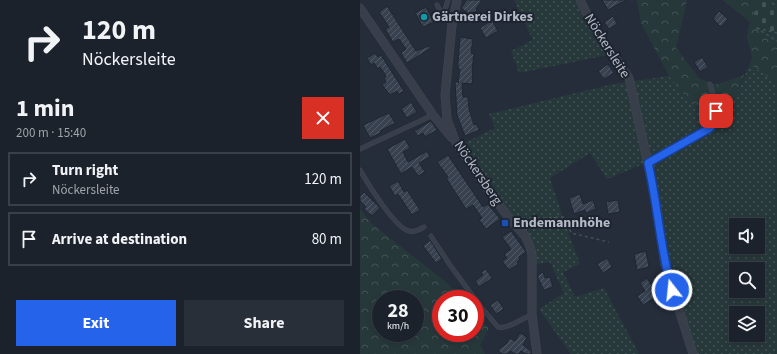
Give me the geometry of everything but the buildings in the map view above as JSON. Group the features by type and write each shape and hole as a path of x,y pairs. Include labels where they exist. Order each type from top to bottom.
{"street":[{"name":"Nöckersberg","path":"457,0 452,25 445,94 447,119 456,143 490,193 510,220 525,236 529,244 532,254 532,315 538,354"},
{"name":"Nöckersleite","path":"580,0 593,26 629,78 655,196 665,265 677,306 694,354"},
{"path":"360,8 433,114 456,143"}],"lane":[{"path":"443,16 448,0"},
{"path":"437,5 443,16 452,25"},
{"path":"648,163 705,131 714,122 716,117 716,104 710,84"},
{"path":"360,149 433,114"},
{"path":"360,170 394,219 408,231 413,232 424,227"},
{"path":"431,236 468,290"},
{"path":"484,310 498,327 502,328 508,327 521,319 532,315"}],"path":[{"path":"772,3 777,6"},
{"path":"777,33 756,28 777,41"},
{"path":"510,220 566,217 571,233 610,242"}],"green space":[{"path":"514,0 575,0 585,22 608,55 519,73 511,51 533,40"},
{"path":"637,0 687,0 676,48 699,78 715,85 744,75 735,98 710,126 669,76 641,23"},
{"path":"723,0 748,0 758,6 750,22"},
{"path":"748,0 777,0 777,38 750,22 758,6"},
{"path":"750,22 777,38 777,83 750,64 752,57 747,36"},
{"path":"750,64 777,83 777,354 695,354 659,248 646,163 607,179 590,153 550,178 580,264 563,272 575,297 604,288 639,354 571,354 539,309 564,293 550,262 536,264 534,242 516,220 462,144 495,128 489,114 613,84 669,76 710,126 735,98"},
{"path":"360,209 372,224 447,283 454,290 432,290 432,342 482,342 480,345 485,354 360,354"},
{"path":"484,323 489,328 484,337"}],"place":[{"name":"Gärtnerei Dirkes","path":"424,17"},
{"name":"Endemannhöhe","path":"505,223"}],"route":[{"path":"672,290 665,265 657,206 648,163 710,128 716,117 716,111"}]}
